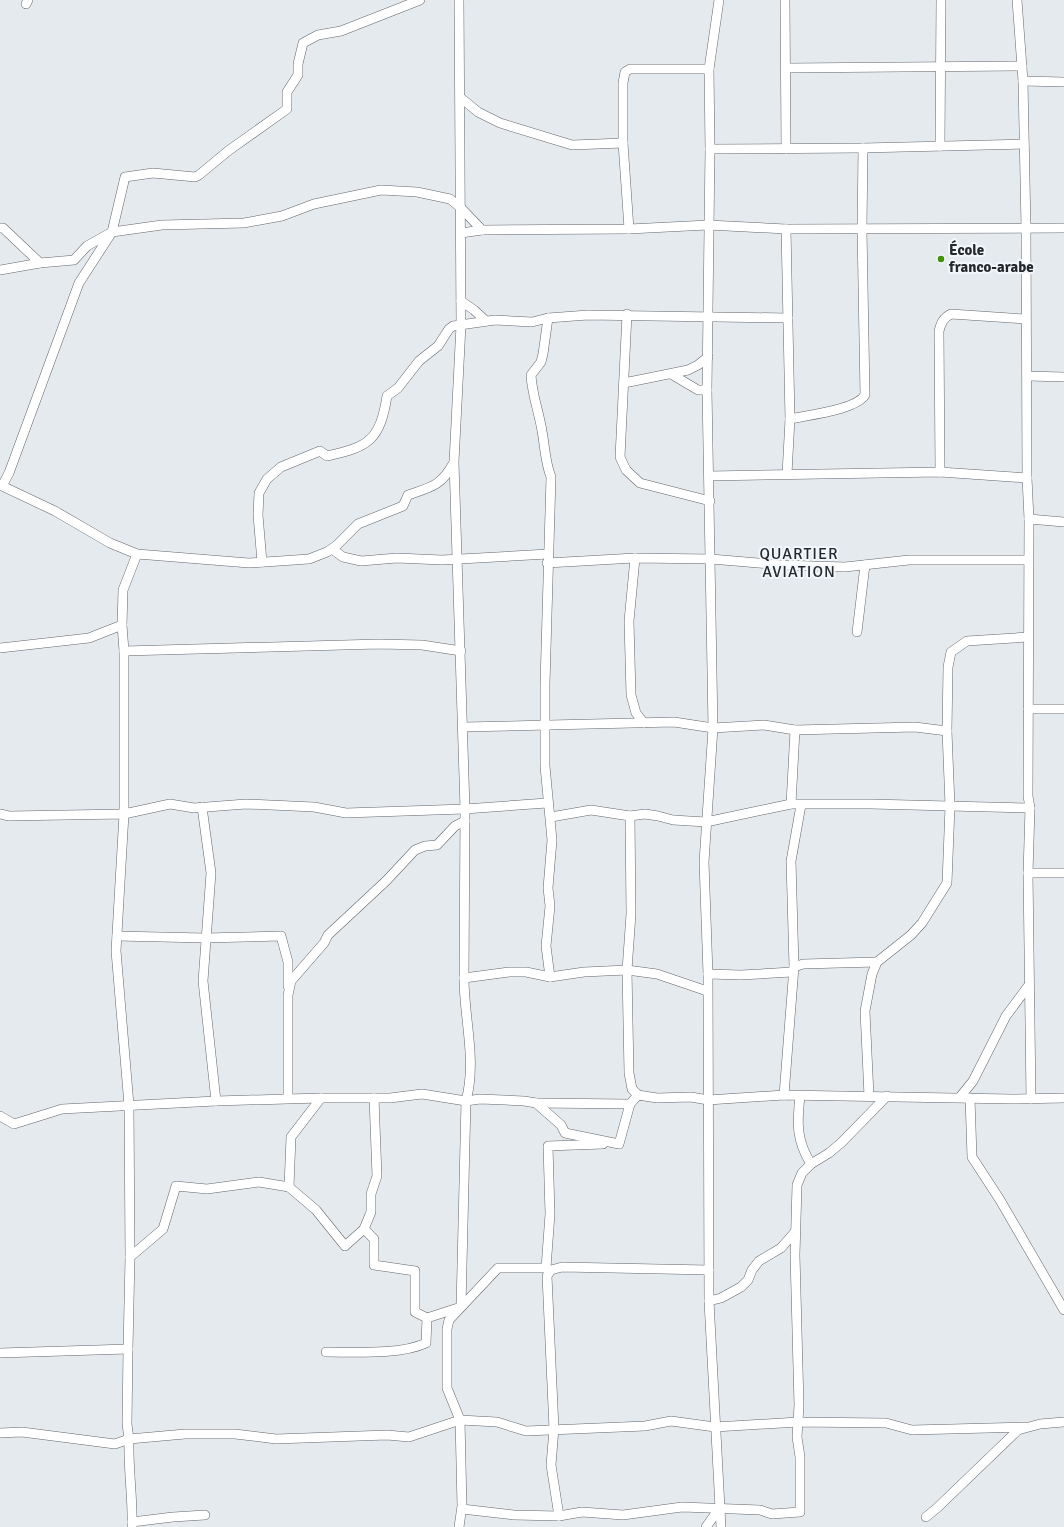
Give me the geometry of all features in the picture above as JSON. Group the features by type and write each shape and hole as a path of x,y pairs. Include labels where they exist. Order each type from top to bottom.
{"street":[{"path":"420,0 341,31 318,35 304,43 298,64 298,75 287,92 287,109 228,151 199,175 195,177 153,173 125,177 112,232 79,283 9,473 1,486 54,510 110,543 137,554 262,562 310,559 332,549 358,524 403,506 408,495 433,486 446,477 454,462"},
{"path":"459,0 461,98 461,325 454,462 464,726 464,998 471,1057 471,1083 466,1101 461,1307"},
{"path":"719,0 709,69 710,149 708,225 708,357 706,390 710,501 713,728 704,862 708,974 709,1301 721,1527"},
{"path":"785,0 786,149"},
{"path":"940,146 941,0"},
{"path":"1017,0 1023,81 1026,228 1025,319 1028,376 1028,796 1030,808 1028,873 1031,1099"},
{"path":"786,68 1022,66"},
{"path":"628,229 623,143 622,83 625,72 630,68 709,69"},
{"path":"1023,81 1064,82"},
{"path":"461,98 483,115 500,123 572,146 623,143"},
{"path":"710,149 864,148 1024,144"},
{"path":"790,419 850,406 862,400 865,395 862,229 864,148"},
{"path":"0,270 40,263 74,260 86,246 112,232 162,225 244,223 282,216 314,204 381,190 417,192 450,199 482,230"},
{"path":"461,233 482,230 628,229 708,225 786,229 1064,228"},
{"path":"0,228 3,228 40,263"},
{"path":"786,229 790,419 786,474"},
{"path":"461,301 486,321"},
{"path":"262,562 258,514 259,493 267,479 282,467 320,451 327,456 362,446 370,440 384,418 387,396 398,388 420,360 438,346 449,329 453,326 486,321 532,322 548,318 627,314 788,318"},
{"path":"627,314 624,383 619,444 620,457 626,470 640,483 710,501"},
{"path":"940,472 939,331 943,320 951,314 1025,319"},
{"path":"548,318 541,362 531,376 532,391 543,433 546,463 551,477 545,635 545,766 547,804 551,817 552,840 548,888 550,906 546,946 550,977"},
{"path":"624,383 688,370 698,365 708,357"},
{"path":"671,374 698,390 706,390"},
{"path":"1028,376 1064,377"},
{"path":"709,476 940,472 1027,478"},
{"path":"1029,519 1064,522"},
{"path":"332,549 343,557 360,561 397,558 442,560 457,558 635,558 711,559 790,566 845,567 909,560 1028,560"},
{"path":"137,554 123,590 124,814 116,951 129,1105 130,1257 127,1424 129,1439 128,1468 132,1524 173,1517 205,1515"},
{"path":"635,558 628,621 631,695 636,713 644,723"},
{"path":"857,632 865,565"},
{"path":"0,648 88,638 122,625"},
{"path":"869,1096 866,1002 870,981 877,962 911,935 922,923 947,883 950,806 947,731 948,667 951,652 967,641 1028,637"},
{"path":"124,651 422,644 461,651"},
{"path":"1028,709 1064,709"},
{"path":"464,726 546,726 674,722 713,728 764,725 795,730 915,727 947,731"},
{"path":"790,804 795,730"},
{"path":"0,814 9,816 124,814 170,804 202,807 261,804 314,807 346,813 465,809 547,804"},
{"path":"551,817 591,810 630,816 645,814 673,820 706,822 790,804 871,804 1030,808"},
{"path":"784,1096 793,970 791,861 801,805"},
{"path":"202,807 211,873 203,981 216,1101"},
{"path":"630,816 631,914 627,970 629,1073 632,1089 638,1095 657,1098 691,1097 708,1100 784,1096 886,1096 1031,1099 1064,1098"},
{"path":"288,995 291,981 324,943 328,935 415,850 437,845 455,826 465,821"},
{"path":"1028,873 1064,874"},
{"path":"117,936 205,938 281,936 288,962 288,1098"},
{"path":"708,974 741,975 793,970 803,964 877,962"},
{"path":"464,978 509,972 526,972 550,977 584,972 627,970 657,974 707,991"},
{"path":"960,1097 973,1081 1006,1016 1029,985"},
{"path":"0,1116 14,1124 62,1110 129,1105 288,1098 374,1098 422,1094 466,1101 480,1099 630,1104"},
{"path":"619,1144 630,1104 638,1095"},
{"path":"800,1096 798,1134 804,1153 811,1164"},
{"path":"462,1509 514,1515 559,1516 582,1512 623,1515 682,1507 760,1510 772,1514 800,1512 795,1232 798,1185 802,1173 811,1164 842,1144 886,1096"},
{"path":"289,1187 291,1137 321,1098"},
{"path":"130,1257 163,1229 176,1186 207,1189 259,1182 289,1187 316,1210 345,1246 364,1229 371,1212 371,1194 377,1176 374,1098"},
{"path":"970,1098 972,1157 1000,1200 1064,1310"},
{"path":"536,1102 561,1124 565,1133 619,1144"},
{"path":"459,1527 462,1509 460,1420 447,1388 447,1329 449,1320 498,1268 546,1268 550,1214 548,1146 619,1144"},
{"path":"364,1229 374,1239 374,1265 415,1271 414,1312 427,1318 461,1307"},
{"path":"709,1301 721,1298 740,1287 748,1280 752,1270 759,1262 781,1248 795,1232"},
{"path":"559,1516 551,1465 554,1430 547,1276 550,1270 562,1267 709,1270"},
{"path":"326,1352 380,1352 414,1349 426,1343 427,1318"},
{"path":"0,1353 128,1349"},
{"path":"0,1433 22,1432 115,1444 129,1439 185,1434 235,1434 276,1439 387,1435 409,1437 460,1420 497,1422 526,1431 645,1426 671,1421 715,1427 798,1422 886,1423 912,1430 1026,1427 1064,1422"},
{"path":"926,1517 1013,1433 1026,1427"},
{"path":"706,1527 719,1509"}],"place":[{"name":"École franco-arabe","path":"941,259"}],"district":[{"name":"QUARTIER AVIATION","path":"799,563"}]}
